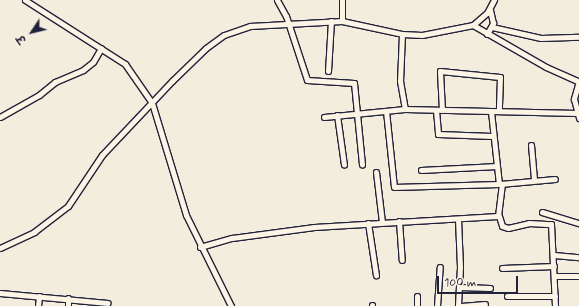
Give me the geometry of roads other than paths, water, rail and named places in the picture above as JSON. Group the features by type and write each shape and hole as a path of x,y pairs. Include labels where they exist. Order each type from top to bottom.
{"street":[{"path":"25,0 125,64 152,103 186,215 200,247 231,306"},
{"path":"277,0 288,22 306,78 309,81 353,82 362,165"},
{"path":"342,0 342,21"},
{"path":"0,248 34,232 68,206 96,163 206,48 224,36 250,26 288,22 331,21 342,21 402,34 422,35 473,26 490,10 494,0"},
{"path":"490,10 492,27 499,41"},
{"path":"328,71 331,21"},
{"path":"324,117 405,109 491,110 578,116 574,99 579,81 546,67 473,26"},
{"path":"487,34 492,27"},
{"path":"492,27 541,38 579,37"},
{"path":"402,34 400,81 405,109"},
{"path":"0,117 39,95 56,82 83,70 93,62 101,48"},
{"path":"492,136 438,134 440,72 500,77 500,111"},
{"path":"386,110 393,187 501,184 555,179"},
{"path":"491,110 492,136 501,184 499,216 502,226 508,228 529,223 551,223 556,306"},
{"path":"337,115 344,165"},
{"path":"531,145 534,180"},
{"path":"421,170 497,166"},
{"path":"376,172 382,222"},
{"path":"542,212 579,223"},
{"path":"200,247 241,236 314,226 499,216"},
{"path":"458,218 460,306 485,304"},
{"path":"399,221 402,260"},
{"path":"368,223 376,275"},
{"path":"554,255 579,257"},
{"path":"502,268 554,266"},
{"path":"437,306 440,267"},
{"path":"555,276 579,276"},
{"path":"459,286 490,288"},
{"path":"0,293 68,298 108,303"},
{"path":"38,306 39,296"},
{"path":"416,296 417,306"},
{"path":"507,296 555,296"},
{"path":"68,298 68,306"}]}
